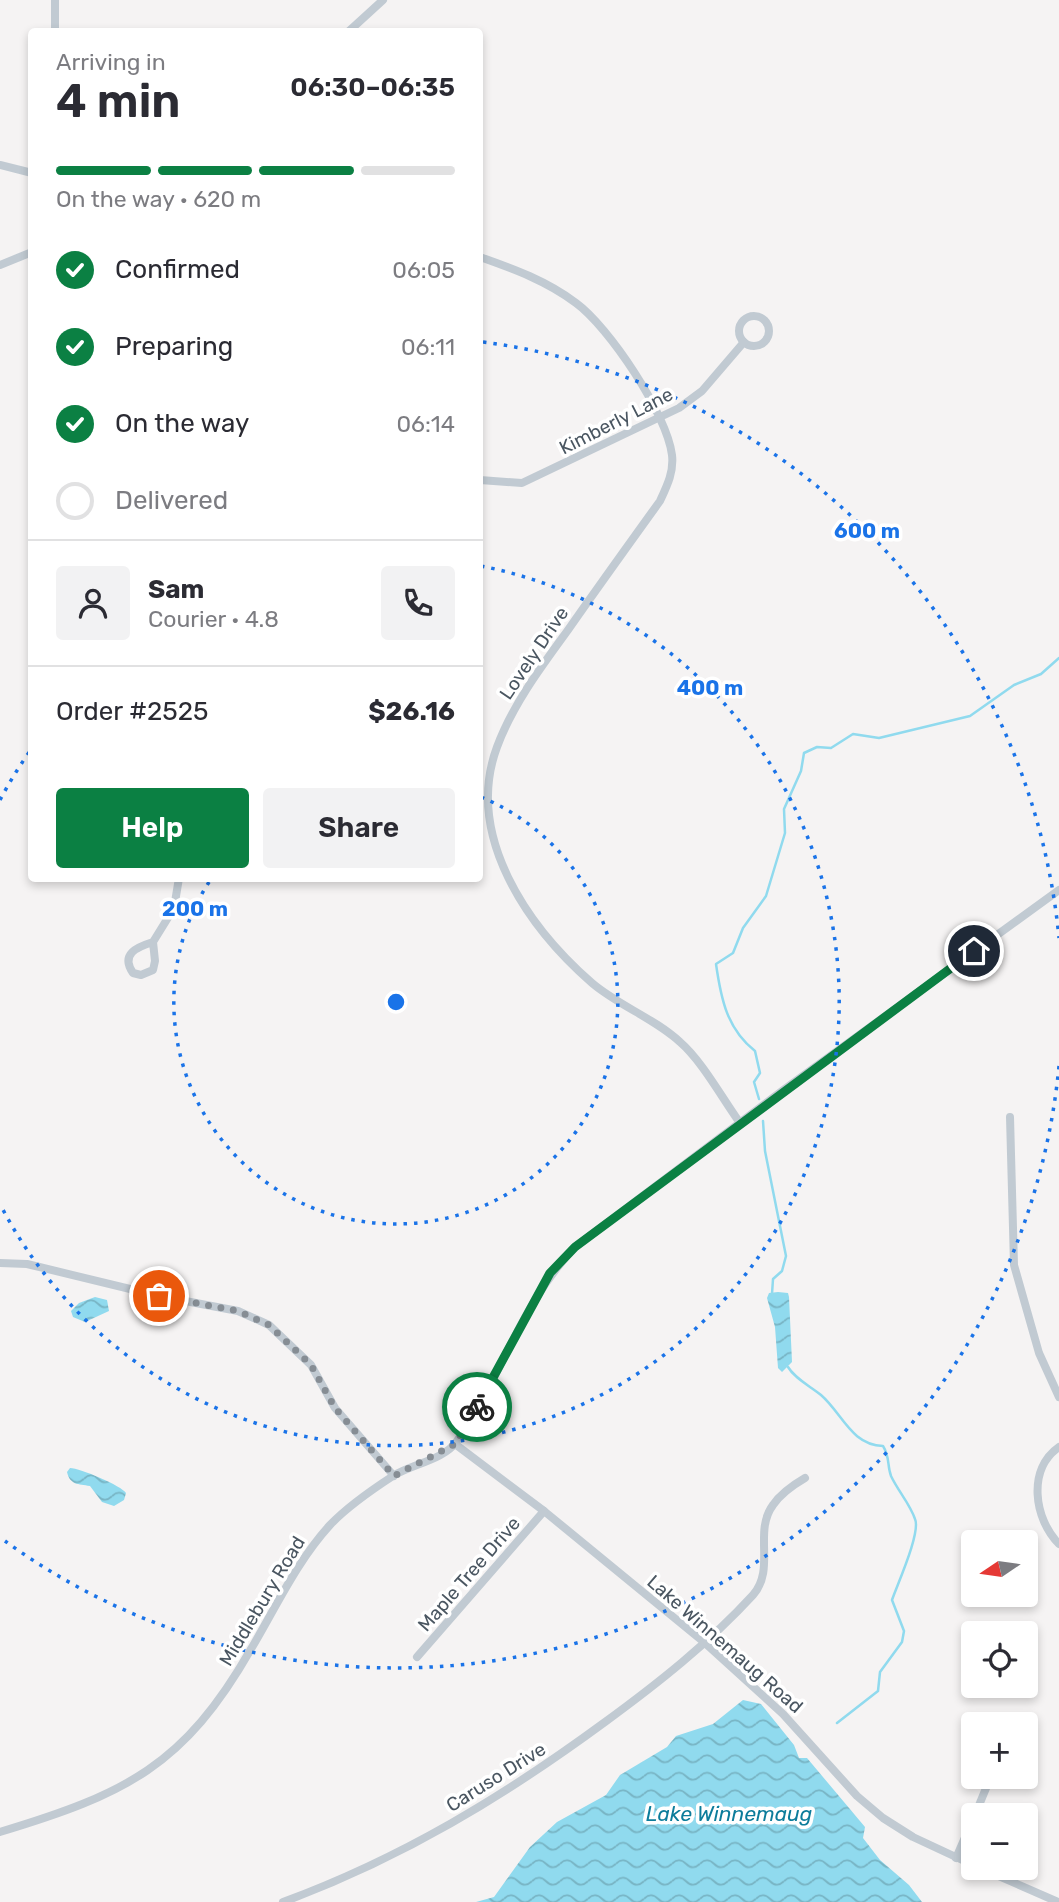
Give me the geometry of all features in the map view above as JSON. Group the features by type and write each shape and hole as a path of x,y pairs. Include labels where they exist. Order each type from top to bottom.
{"street":[{"path":"55,0 55,28"},
{"path":"352,28 383,0"},
{"path":"0,165 28,172"},
{"path":"0,265 28,254"},
{"name":"Lovely Drive","path":"483,258 551,286 578,304 604,330 626,360 658,418 672,455 671,477 660,500 521,695 496,749 489,789 490,829 502,869 535,920 564,955 594,984 681,1042 740,1122"},
{"name":"Kimberly Lane","path":"483,480 522,483 658,418 702,391 744,342"},
{"path":"153,942 174,908 178,882"},
{"path":"455,1444 550,1273 575,1247 740,1122 1059,890"},
{"path":"1010,1117 1014,1265 1039,1353 1059,1397"},
{"path":"0,1263 27,1264 158,1296 238,1311 269,1325 311,1365 335,1408 394,1476"},
{"name":"Middlebury Road","path":"0,1832 90,1802 149,1772 179,1747 218,1703 295,1571 332,1522 394,1476 455,1444"},
{"name":"Lake Winnemaug Road","path":"455,1444 544,1511 705,1643 783,1714 858,1796 883,1818 961,1860"},
{"path":"1059,1447 1044,1464 1037,1482 1039,1508 1059,1544"},
{"name":"Caruso Drive","path":"283,1902 363,1871 484,1806 547,1765 642,1695 705,1643 761,1585 765,1567 764,1527 768,1514 783,1493 805,1478"},
{"name":"Maple Tree Drive","path":"417,1657 544,1511"},
{"path":"956,1858 961,1847"},
{"path":"1008,1880 1058,1902"}],"water":[{"path":"769,1293 788,1293 789,1297 792,1362 782,1372 778,1368 775,1327 767,1298"},
{"path":"95,1297 107,1300 109,1311 85,1322 73,1317 71,1311 79,1303"},
{"path":"70,1468 117,1486 126,1493 124,1500 114,1506 102,1502 90,1486 75,1483 70,1479 67,1472"},
{"name":"Lake Winnemaug","path":"743,1700 761,1704 794,1745 799,1758 807,1758 865,1827 863,1838 880,1860 909,1885 922,1902 476,1902 494,1897 530,1847 557,1822 606,1795 620,1775 667,1747 676,1736 713,1724"}],"waterway":[{"path":"759,1099 754,1082 760,1073 755,1051 738,1033 727,1012 716,964 733,953 743,928 766,896 785,833 784,809 801,771 804,753 817,747 831,748 853,734 879,738 970,716 1014,685 1041,674 1059,658"},
{"path":"763,1121 765,1151 786,1256 782,1271 773,1279 772,1294"},
{"path":"788,1367 821,1395 855,1434 872,1444 883,1446 891,1476 910,1508 916,1526 912,1546 892,1600 904,1631 902,1642 880,1672 878,1691 837,1723"}],"way so far":[{"path":"159,1296 238,1311 269,1325 311,1365 335,1408 394,1476 455,1444 477,1407"}],"route":[{"path":"477,1407 550,1273 575,1247 974,951"}]}
